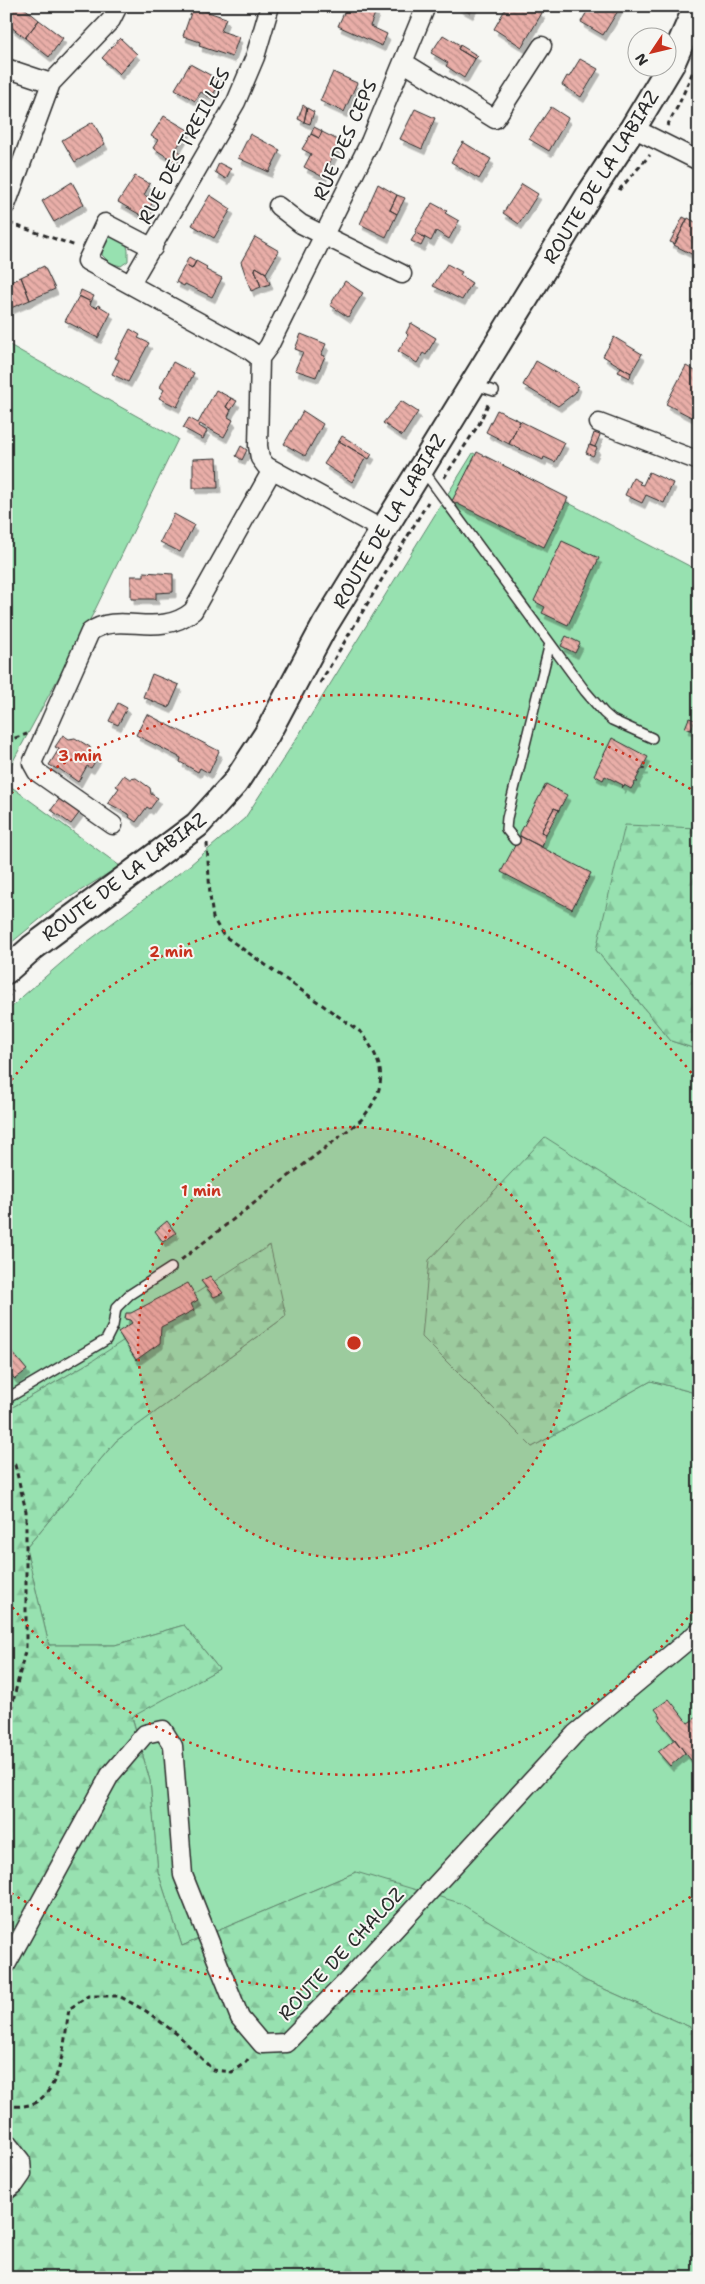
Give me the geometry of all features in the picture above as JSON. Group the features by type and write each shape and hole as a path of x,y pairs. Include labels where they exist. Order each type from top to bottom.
{"main road":[{"name":"ROUTE DE LA LABIAZ","path":"6,971 32,948 204,820 235,783 267,734 325,625 422,467 483,388 588,195 633,128 672,63 697,6"}],"street":[{"path":"6,205 51,83 111,20 118,6"},
{"name":"RUE DES TREILLES","path":"133,286 135,276 153,248 236,102 255,57 270,6"},
{"name":"RUE DES CEPS","path":"260,358 269,346 370,142 424,11"},
{"path":"403,62 495,120 542,46"},
{"path":"6,68 51,83"},
{"path":"633,128 699,161"},
{"name":"RUE DES CEPS","path":"278,206 301,224 402,274"},
{"name":"RUE DES TREILLES","path":"91,251 105,223 153,248"},
{"path":"91,251 87,261 248,349 260,358 258,446 260,458 272,470 383,530"},
{"path":"599,423 699,462"},
{"path":"113,826 38,772 32,763 50,720 90,632 97,626 108,624 170,624 182,621 193,612 272,470"},
{"name":"ROUTE DE CHALOZ","path":"258,2039 262,2044 286,2043 347,1981 575,1734 699,1631"},
{"path":"6,1965 110,1775 145,1734 163,1730 173,1746 183,1874 240,2018 258,2039"},
{"path":"6,2142 21,2161 22,2174 15,2184 6,2191"}],"lane":[{"path":"422,467 550,643 604,713 612,720 652,738"},
{"path":"515,840 506,829 507,818 550,643"},
{"path":"6,1399 106,1340 113,1326 116,1308 129,1295 170,1268"}],"path":[{"path":"6,222 91,251"},
{"path":"170,1268 361,1120 375,1103 380,1087 380,1069 377,1059 374,1050 362,1033 223,935 213,918 207,835 204,820"},
{"path":"6,1462 15,1465 26,1511 26,1648 6,1731"},
{"path":"6,2105 20,2108 42,2098 56,2081 69,2009 88,1996 119,1996 146,2011 177,2034 214,2070 232,2072 246,2062 258,2039"}],"green space":[{"path":"113,232 125,239 128,250 128,261 121,266 110,263 102,255 104,239"},
{"path":"6,343 178,439 93,614 6,774"},
{"path":"473,453 699,571 699,828 681,828 596,950 671,1041 699,1050 699,1230 532,1447 651,1381 699,1394 699,2031 586,1981 356,1872 182,1946 158,1872 150,1781 132,1716 219,1669 184,1625 115,1645 49,1645 26,1548 116,1441 286,1316 92,1361 6,1411 6,1013 75,951 190,865 245,818 300,733"},
{"path":"6,783 120,866 56,906 6,947"},
{"path":"625,825 699,828 699,1050 671,1041 596,950"},
{"path":"545,1137 696,1233 699,1230 699,1394 651,1381 532,1447 422,1337 429,1260"},
{"path":"270,1245 286,1316 116,1441 26,1548 49,1645 115,1645 184,1625 219,1669 132,1717 150,1781 158,1872 182,1946 356,1872 460,1903 586,1981 699,2031 699,2278 6,2278 6,1411 92,1361"}],"building":[{"path":"8,6 22,6 39,20 25,38 6,23 6,9"},
{"path":"347,6 365,6 376,11 370,26 387,34 382,46 338,26"},
{"path":"457,6 474,6 470,13"},
{"path":"507,6 532,6 542,13 522,47 494,29"},
{"path":"594,6 621,6 603,35 581,22 589,8 591,10"},
{"path":"193,7 226,18 221,31 239,37 232,57 199,46 200,42 183,36"},
{"path":"39,20 63,38 49,57 25,38"},
{"path":"443,35 460,45 458,49 475,59 464,78 446,66 448,63 431,53"},
{"path":"120,38 137,54 119,74 102,58"},
{"path":"460,45 478,56 475,59 458,49"},
{"path":"580,59 598,69 581,97 562,85"},
{"path":"190,64 221,81 211,98 201,92 195,101 175,89"},
{"path":"333,72 357,83 344,112 320,101"},
{"path":"303,105 307,108 304,122 298,119"},
{"path":"551,107 568,118 549,151 529,139"},
{"path":"307,108 314,112 310,124 304,122"},
{"path":"415,109 435,118 422,149 400,139"},
{"path":"164,116 188,130 176,149 181,153 175,162 153,148 158,140 151,136"},
{"path":"93,122 105,144 75,162 62,140"},
{"path":"314,127 322,131 319,138 311,134"},
{"path":"322,132 340,141 323,177 304,167 311,154 302,149 311,134 319,138"},
{"path":"250,134 280,150 269,172 238,158"},
{"path":"463,142 491,159 479,179 451,162"},
{"path":"219,163 231,169 226,179 215,172"},
{"path":"135,176 150,184 144,195 154,200 144,217 118,202"},
{"path":"72,182 84,204 54,222 42,201"},
{"path":"378,184 397,195 390,210 397,214 386,237 360,224"},
{"path":"522,184 538,194 519,224 503,213"},
{"path":"210,195 231,209 214,238 192,225"},
{"path":"397,195 405,198 397,214 390,210"},
{"path":"432,203 447,211 445,213 459,221 449,239 436,231 431,241 415,232"},
{"path":"683,217 687,219 675,244 670,242"},
{"path":"688,218 699,224 699,258 674,245"},
{"path":"416,233 425,238 421,246 411,241"},
{"path":"255,237 279,251 266,273 256,267 255,270 261,287 251,291 241,262"},
{"path":"189,257 196,261 192,269 185,265"},
{"path":"196,261 207,267 206,270 222,278 212,297 185,284 184,286 176,282 185,265 192,269"},
{"path":"447,264 462,272 460,275 472,283 462,300 433,286"},
{"path":"44,266 55,289 30,300 21,277"},
{"path":"256,267 266,273 270,284 261,287 255,270"},
{"path":"21,277 30,300 6,310 6,284"},
{"path":"345,281 363,293 348,317 330,305"},
{"path":"81,290 94,296 91,302 79,296"},
{"path":"79,296 91,302 90,305 97,308 98,305 111,313 98,338 65,321"},
{"path":"411,323 436,338 426,355 423,353 417,363 398,351 408,335 406,333"},
{"path":"130,329 140,335 138,338 149,343 128,382 112,374 119,360 115,358"},
{"path":"301,334 326,344 321,355 325,356 316,377 295,370 303,352 295,349"},
{"path":"614,337 642,354 631,373 603,356"},
{"path":"536,361 578,385 575,393 558,406 523,385"},
{"path":"173,362 194,373 177,407 159,398 164,390 160,387"},
{"path":"686,366 699,373 699,421 666,404"},
{"path":"621,367 631,373 630,378 618,372"},
{"path":"216,390 231,398 226,407 231,410 228,417 233,420 224,437 200,424 199,426 207,431 203,439 183,428 189,418 198,423"},
{"path":"231,398 237,401 231,410 226,407"},
{"path":"401,401 418,412 402,436 383,423"},
{"path":"497,410 520,421 509,444 486,432"},
{"path":"303,411 323,424 305,456 284,444"},
{"path":"520,421 565,443 555,462 544,457 543,460 509,444"},
{"path":"594,433 600,435 595,447 590,445"},
{"path":"342,436 372,454 369,459 339,441"},
{"path":"339,441 366,457 352,482 324,464"},
{"path":"589,445 597,448 593,456 586,453"},
{"path":"241,446 247,450 242,460 236,456"},
{"path":"477,452 568,498 544,547 452,501"},
{"path":"217,458 218,488 193,488 193,459"},
{"path":"649,472 673,483 664,503 646,495 642,503 625,495 633,478 643,485"},
{"path":"174,514 194,525 180,552 160,542"},
{"path":"562,541 599,558 568,625 542,613 545,607 534,601"},
{"path":"144,572 173,574 173,592 156,593 156,599 131,599 131,576 144,576"},
{"path":"566,636 580,643 575,653 561,646"},
{"path":"152,674 179,685 169,708 143,697"},
{"path":"118,703 127,708 118,725 109,721"},
{"path":"147,714 219,751 209,773 200,768 198,772 180,762 181,758 136,735"},
{"path":"689,718 695,720 691,730 685,728"},
{"path":"63,735 69,739 75,738 90,747 91,753 98,757 91,768 87,766 78,782 58,768 49,765 59,749 55,747"},
{"path":"612,738 648,757 642,768 645,769 641,770 636,780 638,782 635,782 631,789 624,785 622,788 623,785 605,776 603,780 594,775"},
{"path":"124,775 130,779 136,778 150,788 151,794 158,798 150,809 147,807 136,822 129,817 130,815 108,803 119,788 116,786"},
{"path":"546,784 567,795 559,810 554,808 541,832 546,834 542,847 520,836 520,833"},
{"path":"60,798 80,812 71,824 51,810"},
{"path":"554,808 559,810 546,834 541,832"},
{"path":"520,836 591,873 572,909 501,872"},
{"path":"167,1221 176,1233 163,1242 155,1231"},
{"path":"210,1276 223,1293 214,1297 201,1281"},
{"path":"188,1283 198,1300 191,1304 194,1310 161,1327 160,1343 136,1360 118,1332 132,1323 130,1320 125,1319 126,1313 131,1313"},
{"path":"8,1347 27,1370 15,1379 6,1369 6,1349"},
{"path":"669,1699 688,1723 699,1716 699,1770 659,1720 661,1717 655,1709"},
{"path":"675,1739 685,1753 670,1766 658,1752"}]}
